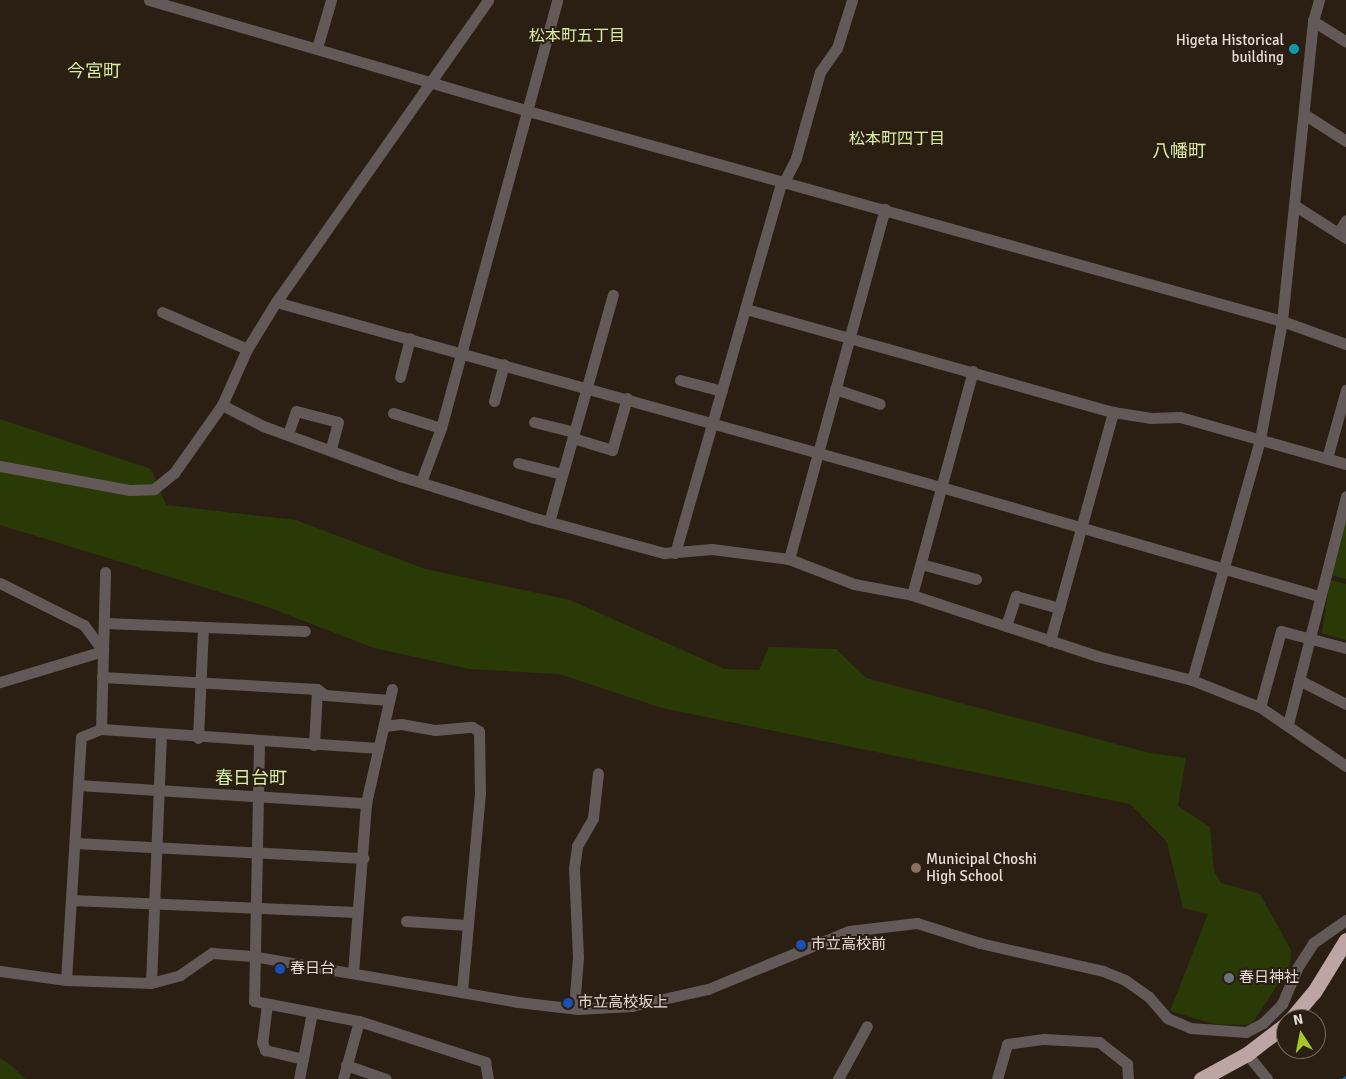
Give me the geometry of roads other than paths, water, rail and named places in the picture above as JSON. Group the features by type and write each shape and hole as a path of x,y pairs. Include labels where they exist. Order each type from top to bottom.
{"highway":[{"path":"1300,1009 1314,992 1346,940"},
{"path":"1201,1079 1247,1054 1276,1032"}],"street":[{"path":"149,0 162,2 528,111 885,209 1282,322 1346,344"},
{"path":"317,48 331,0"},
{"path":"0,466 130,490 154,489 174,473 222,405 247,349 276,302 488,0"},
{"path":"421,482 441,428 557,0"},
{"path":"675,553 783,182 796,158 820,72 837,48 852,0"},
{"path":"1192,680 1260,439 1282,322 1313,21 1320,0"},
{"path":"1313,21 1346,42"},
{"path":"1304,114 1346,140"},
{"path":"1294,205 1342,235 1346,220"},
{"path":"789,558 885,209"},
{"path":"549,522 613,295"},
{"path":"276,302 627,398 1319,596"},
{"path":"746,309 849,335 1113,412 1150,418 1180,417 1346,464"},
{"path":"162,312 247,349"},
{"path":"400,376 410,338"},
{"path":"494,401 504,364"},
{"path":"912,595 973,371"},
{"path":"680,380 722,391"},
{"path":"835,389 880,404"},
{"path":"1327,458 1346,390"},
{"path":"534,422 612,450 627,398"},
{"path":"222,405 288,434 421,482 549,522 675,553 712,550 789,558 854,584 912,595 936,606 1050,641 1192,680 1260,706 1346,766"},
{"path":"288,434 296,411 338,422 331,449"},
{"path":"1050,641 1113,412"},
{"path":"393,413 441,428"},
{"path":"518,463 562,474"},
{"path":"1288,724 1311,637 1319,596 1346,496"},
{"path":"921,564 976,579"},
{"path":"101,729 105,572"},
{"path":"0,583 84,625 103,651"},
{"path":"1006,626 1016,596 1059,608"},
{"path":"104,623 306,631"},
{"path":"198,738 203,626"},
{"path":"1260,706 1281,631 1311,637 1346,648"},
{"path":"0,682 103,651"},
{"path":"102,677 317,689 325,695 391,695 366,803 364,858 357,912 353,973"},
{"path":"1299,680 1346,704"},
{"path":"314,745 317,689"},
{"path":"384,726 401,724 435,730 472,727 479,731 480,792 462,992"},
{"path":"66,980 76,843 81,737 101,729 152,732 161,736 378,748"},
{"path":"151,983 161,736"},
{"path":"259,742 252,956 254,1001 359,1021 485,1062 488,1079"},
{"path":"574,1008 578,957 574,868 577,846 593,818 598,773"},
{"path":"78,786 159,793 366,803"},
{"path":"76,843 364,858"},
{"path":"71,900 253,910 357,912"},
{"path":"0,971 66,980 151,983 180,975 212,953 252,956 462,992 574,1008 668,1000 708,988 849,931 917,923 980,943 1103,971 1125,980 1149,998 1167,1018 1190,1028 1246,1032 1263,1023 1282,1004 1297,968 1313,943 1346,920"},
{"path":"406,921 468,925"},
{"path":"267,1004 262,1042 265,1050 302,1059"},
{"path":"299,1079 312,1012"},
{"path":"343,1079 359,1021"},
{"path":"838,1079 867,1026"},
{"path":"997,1079 1007,1044 1044,1039 1099,1042 1127,1064 1128,1079"},
{"path":"1247,1054 1267,1079"},
{"path":"346,1065 386,1079"}],"place":[{"name":"Higeta Historical building","path":"1294,49"},
{"name":"Municipal Choshi High School","path":"916,868"},
{"name":"市立高校前","path":"801,945"},
{"name":"春日台","path":"280,969"},
{"name":"春日神社","path":"1229,978"},
{"name":"市立高校坂上","path":"568,1003"}],"district":[{"name":"松本町五丁目","path":"577,36"},
{"name":"今宮町","path":"94,71"},
{"name":"松本町四丁目","path":"897,139"},
{"name":"八幡町","path":"1179,151"},
{"name":"春日台町","path":"251,778"}]}
